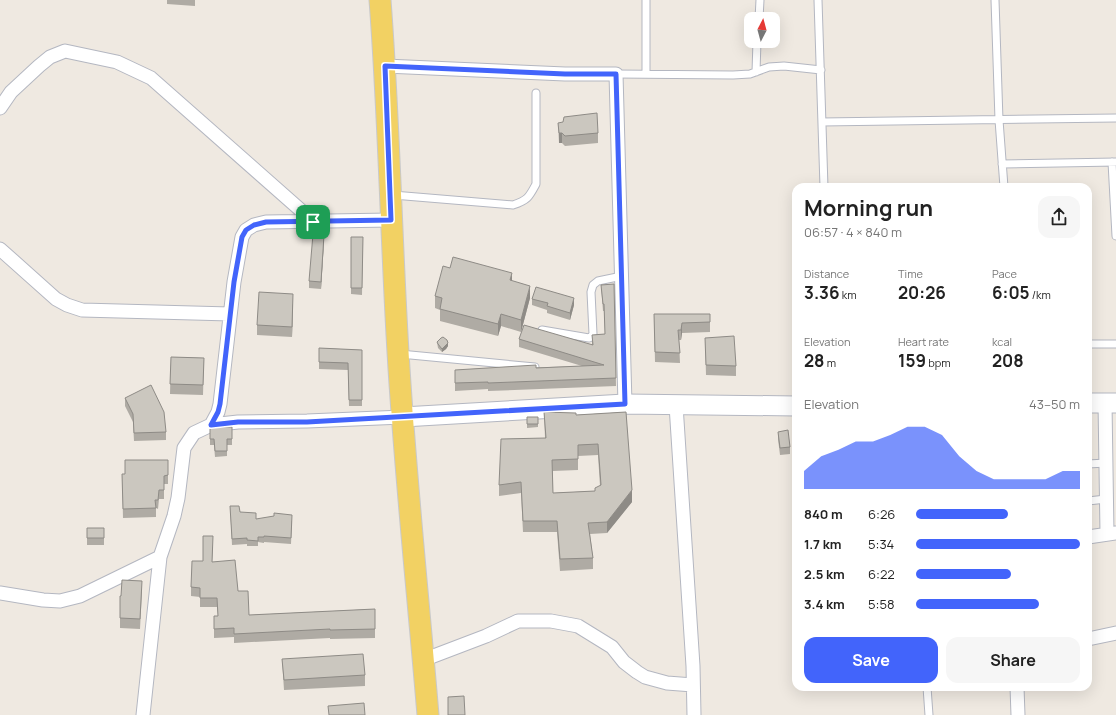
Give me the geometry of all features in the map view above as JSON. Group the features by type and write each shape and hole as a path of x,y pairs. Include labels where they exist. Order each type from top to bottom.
{"main road":[{"path":"380,0 385,66 398,354 428,715"},
{"path":"403,417 625,404 792,406"}],"street":[{"path":"0,108 11,92 39,66 50,57 65,51 117,62 151,78 313,222"},
{"path":"385,66 565,74 616,74 625,404"},
{"path":"211,425 218,412 220,404 234,282 240,245 246,230 254,225 266,222 391,220"},
{"path":"0,249 50,294 66,305 82,310 230,314"},
{"path":"1092,536 1112,534 1106,499 1103,403"},
{"path":"676,405 694,715"},
{"path":"143,715 160,557 174,516 178,498 184,448 194,433 211,425 238,422 307,422 403,417"},
{"path":"0,593 43,600 60,600 80,596 160,557"},
{"path":"424,660 486,636 518,621 551,621 578,626 612,647 624,662 645,677 667,683 693,685"},
{"path":"1092,638 1116,633"},
{"path":"1017,691 1018,715"}],"lane":[{"path":"646,0 646,74"},
{"path":"759,12 760,0"},
{"path":"818,0 824,183"},
{"path":"995,0 998,120 1004,183"},
{"path":"756,72 757,48"},
{"path":"616,74 733,75 750,74 768,67 776,66 821,70"},
{"path":"390,195 513,205 523,202 530,195 536,184 536,93"},
{"path":"822,122 1116,118"},
{"path":"1002,164 1114,162 1116,236"},
{"path":"542,330 589,338 591,337 593,334 591,292 593,285 598,281 622,276"},
{"path":"1092,344 1116,344"},
{"path":"398,354 536,367"},
{"path":"1092,464 1106,463"},
{"path":"1092,501 1106,499"},
{"path":"927,691 929,715"}],"building":[{"path":"597,113 598,133 565,136 562,133 559,133 558,123 563,122 564,117"},
{"path":"313,234 324,235 321,282 309,281"},
{"path":"351,237 363,237 362,288 351,288"},
{"path":"453,257 512,273 510,280 530,286 521,320 501,314 498,324 440,309 442,298 435,296 443,266 450,268"},
{"path":"614,284 616,378 455,383 455,370 536,365 536,368 604,365 519,339 524,325 593,345 592,335 605,334 604,304 601,285"},
{"path":"536,287 574,298 570,313 547,306 548,303 532,299"},
{"path":"259,292 293,294 292,327 257,325"},
{"path":"654,314 710,314 710,322 682,323 681,330 678,330 680,353 655,352"},
{"path":"734,336 736,366 706,365 705,338"},
{"path":"443,337 448,343 442,349 437,342"},
{"path":"319,348 362,350 362,400 349,400 348,363 319,362"},
{"path":"171,357 204,358 203,385 170,384"},
{"path":"151,385 164,412 166,432 134,433 133,414 125,398"},
{"path":"544,412 576,413 576,415 626,412 632,490 607,522 588,523 593,558 560,559 557,521 523,521 521,482 499,485 501,439 546,438","holes":["598,444 601,485 595,488 595,491 553,493 552,460 578,459 578,445"]},
{"path":"527,417 538,417 538,424 527,424"},
{"path":"213,427 232,427 232,439 227,439 227,451 215,451 214,439 210,439 210,429"},
{"path":"788,430 790,447 780,448 778,432"},
{"path":"125,460 168,460 168,475 164,476 164,490 159,490 158,500 155,500 156,508 123,509 122,474 125,474"},
{"path":"230,506 239,506 240,512 256,513 256,519 274,516 274,513 292,515 291,538 264,536 258,537 258,541 247,540 247,538 232,539"},
{"path":"87,528 104,528 104,538 87,538"},
{"path":"203,536 213,536 212,562 235,560 238,591 248,591 249,615 375,609 375,629 330,629 234,634 234,628 214,629 214,616 218,616 217,598 200,598 200,588 191,587 192,561 203,561"},
{"path":"122,580 142,581 140,619 120,618"},
{"path":"363,654 365,675 284,680 282,659"},
{"path":"464,696 465,715 448,715 448,697"},
{"path":"364,703 365,715 329,715 328,706"}],"route":[{"path":"385,66 565,74 616,74 625,404 307,422 238,422 211,425 218,412 220,404 234,282 242,237 246,230 254,225 266,222 313,222 391,220 385,66"}]}
